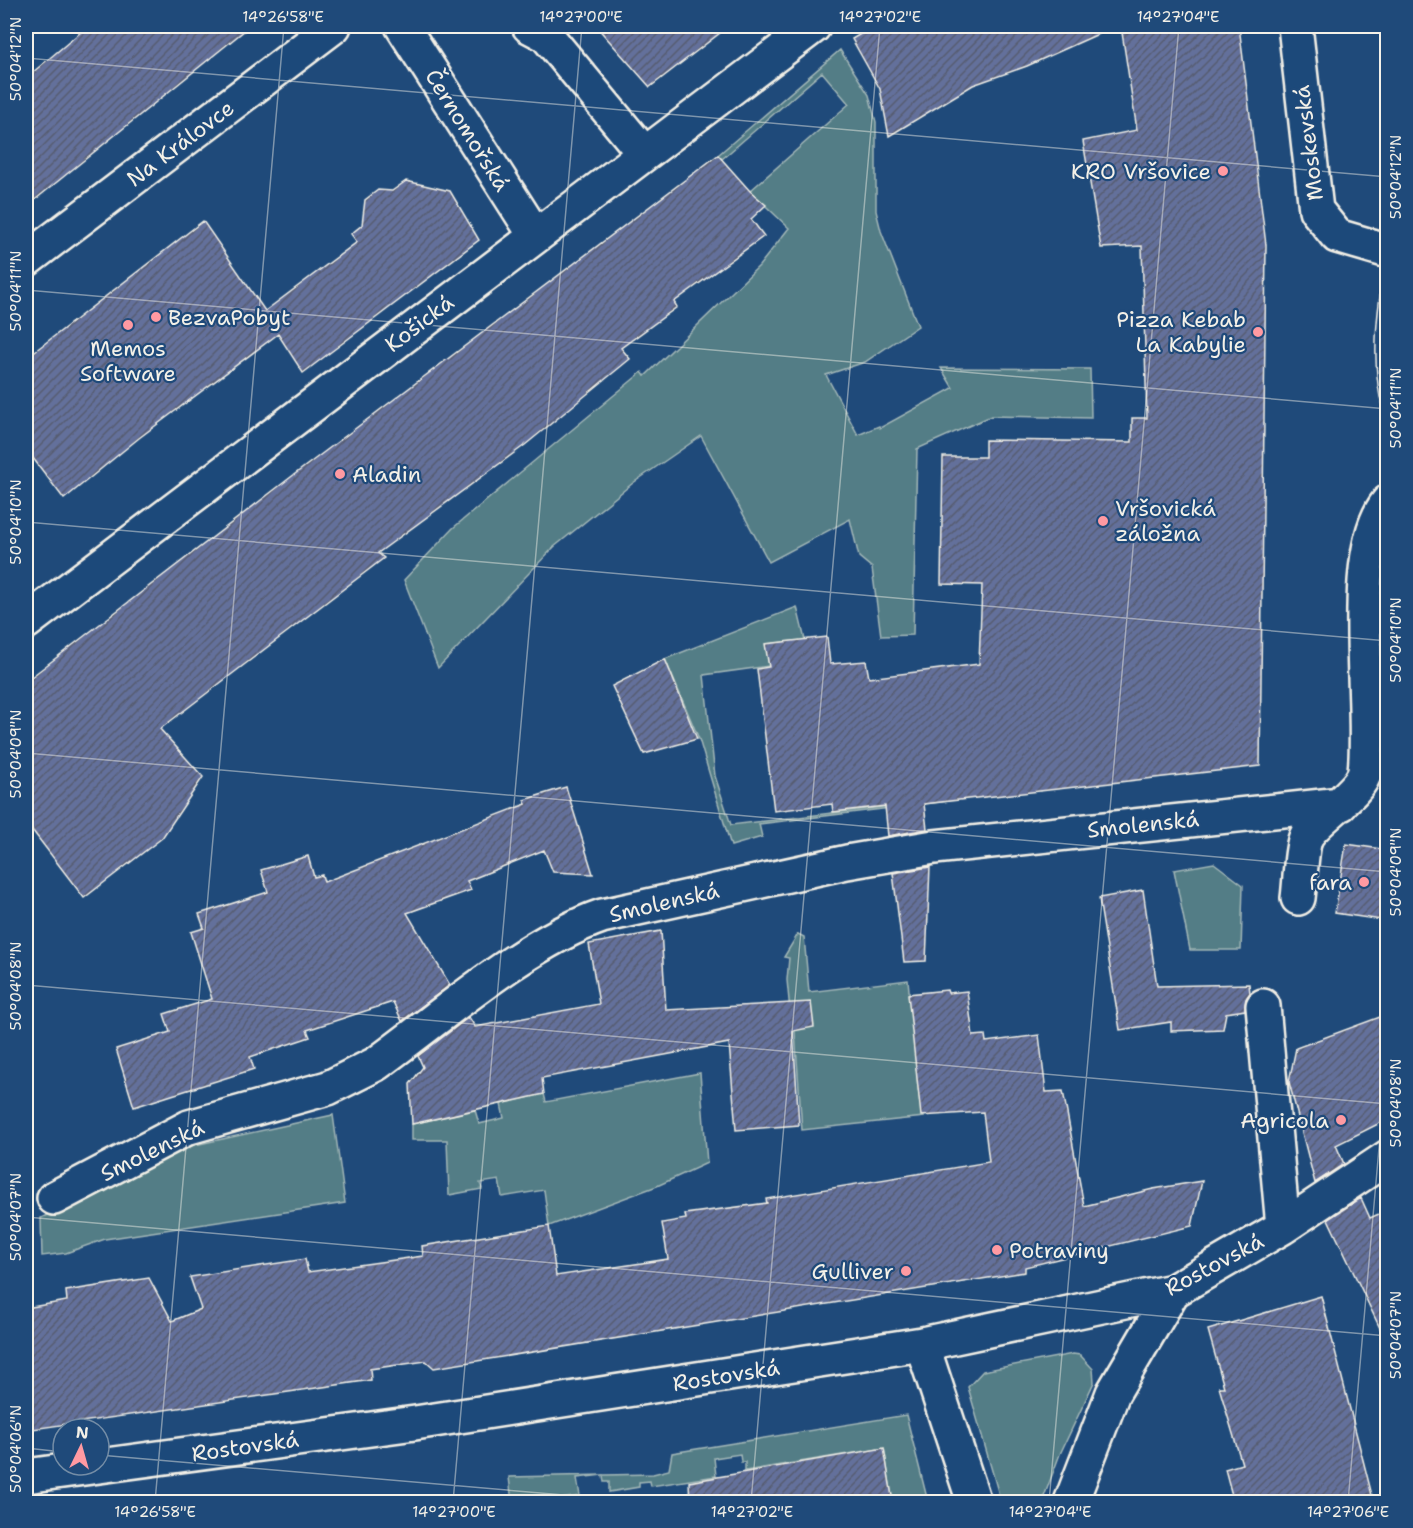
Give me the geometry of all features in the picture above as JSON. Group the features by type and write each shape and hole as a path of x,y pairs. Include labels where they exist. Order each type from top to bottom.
{"street":[{"name":"Na Královce","path":"26,261 334,26"},
{"name":"Černomořská","path":"402,26 535,236"},
{"path":"529,26 546,36 644,152"},
{"name":"Košická","path":"26,622 644,152 814,26"},
{"name":"Moskevská","path":"1295,26 1316,210 1337,236 1388,251"},
{"path":"1298,898 1306,836 1341,804 1365,774 1365,564 1380,512 1388,502"},
{"name":"Smolenská","path":"54,1198 189,1127 328,1088 353,1077 376,1064 518,960 576,925 602,916 847,862 934,847 1341,804"},
{"path":"1263,1006 1283,1227"},
{"name":"Rostovská","path":"26,1476 415,1423 922,1344 1173,1291 1283,1227 1388,1157"},
{"path":"1071,1503 1082,1467 1113,1393 1173,1291"},
{"path":"922,1344 974,1503"}],"green space":[{"path":"840,50 869,95 876,122 876,211 881,231 918,326 865,362 826,375 858,435 879,426 880,428 953,388 941,368 1090,369 1091,418 991,416 917,449 913,635 881,636 872,568 859,557 850,519 769,562 701,436 633,483 554,547 438,668 404,580 453,528 642,372 645,376 759,266 789,228 750,191 849,104 822,72 722,159 718,155"},
{"path":"797,607 805,640 766,644 769,666 704,675 715,776 731,825 949,799 948,801 759,824 762,837 731,846 699,739 665,659"},
{"path":"1214,863 1243,885 1241,950 1190,950 1174,870"},
{"path":"798,934 804,937 809,992 908,980 919,1096 924,1117 802,1130 795,1032 792,1031 787,980 789,958 784,957"},
{"path":"700,1073 707,1163 657,1186 549,1226 544,1190 502,1197 499,1180 480,1183 482,1189 449,1195 447,1140 412,1140 412,1124 475,1110 479,1124 504,1118 501,1104 544,1094 546,1102"},
{"path":"333,1115 345,1203 105,1239 66,1253 42,1256 41,1218 181,1148"},
{"path":"1073,1354 1080,1355 1093,1369 1094,1382 1060,1454 1042,1502 1001,1502 968,1387 983,1371"},
{"path":"906,1415 928,1502 893,1502 884,1448 745,1471 745,1462 741,1462 740,1454 714,1458 716,1476 651,1486 650,1481 639,1482 639,1487 609,1492 609,1482 604,1482 603,1475 653,1474 669,1470 672,1453"},
{"path":"603,1475 577,1478 580,1496 539,1502 512,1502 509,1477"}],"building":[{"path":"88,26 250,26 26,207 26,78"},
{"path":"596,26 729,26 650,87"},
{"path":"874,26 1116,26 1027,66 973,85 889,136 880,89 852,39"},
{"path":"1121,26 1239,26 1266,245 1260,766 924,804 927,829 888,836 885,806 833,812 832,804 774,811 757,669 769,667 765,644 827,637 830,664 866,661 869,678 979,664 982,585 941,584 943,457 985,457 985,440 1132,442 1132,418 1147,418 1142,246 1101,248 1083,141 1137,130"},
{"path":"718,155 750,191 766,205 751,219 764,236 674,302 677,307 621,348 630,359 525,445 378,553 384,558 160,729 203,777 162,838 84,898 26,822 26,681 291,477"},
{"path":"406,181 450,191 479,240 303,373 278,334 139,438 64,499 26,449 26,358 203,221 265,311 357,242 351,234 362,225 365,200 378,190 392,191"},
{"path":"665,659 697,739 644,754 612,686"},
{"path":"566,787 593,874 553,872 544,850 467,881 471,890 407,913 450,985 402,1021 393,1002 307,1030 310,1037 250,1057 254,1069 134,1107 116,1049 170,1032 164,1014 212,999 191,932 204,928 199,914 268,892 261,870 308,856 314,877 322,875 324,882 526,804 524,800"},
{"name":"fara","path":"1346,844 1388,850 1388,921 1335,913"},
{"path":"930,867 926,961 904,962 893,873"},
{"path":"1143,890 1157,986 1249,984 1250,993 1246,999 1245,1010 1226,1013 1223,1029 1171,1031 1171,1022 1120,1030 1099,898"},
{"path":"661,931 666,1010 811,1002 814,1027 793,1031 799,1125 736,1130 729,1043 542,1078 544,1094 412,1124 410,1084 423,1067 418,1056 469,1017 475,1027 599,1004 589,944"},
{"path":"947,990 948,993 967,991 973,1036 985,1035 986,1042 1039,1035 1046,1092 1063,1091 1084,1206 1153,1189 1202,1181 1192,1226 1025,1267 1025,1272 434,1368 426,1361 370,1369 371,1380 111,1418 51,1417 51,1426 26,1430 26,1308 67,1301 66,1291 149,1278 172,1321 201,1309 190,1277 305,1259 308,1272 423,1256 422,1246 549,1226 556,1276 668,1259 662,1223 686,1219 685,1214 767,1203 766,1199 989,1162 983,1112 921,1116 908,994"},
{"path":"1388,1014 1388,1119 1336,1145 1344,1164 1315,1183 1289,1082 1296,1048"},
{"path":"1361,1198 1370,1218 1388,1210 1388,1345 1328,1219"},
{"path":"1321,1296 1374,1503 1234,1503 1225,1469 1242,1464 1219,1387 1224,1387 1208,1330"},
{"path":"884,1448 893,1503 690,1503 689,1482"}],"tram line":[{"path":"1388,250 1377,317 1376,339 1378,384 1388,428"}],"place":[{"name":"KRO Vršovice","path":"1223,171"},
{"name":"BezvaPobyt","path":"156,317"},
{"name":"Memos Software","path":"128,325"},
{"name":"Pizza Kebab La Kabylie","path":"1258,332"},
{"name":"Aladin","path":"340,474"},
{"name":"Vršovická záložna","path":"1103,521"},
{"name":"fara","path":"1364,882"},
{"name":"Agricola","path":"1341,1120"},
{"name":"Potraviny","path":"997,1250"},
{"name":"Gulliver","path":"906,1271"}]}
